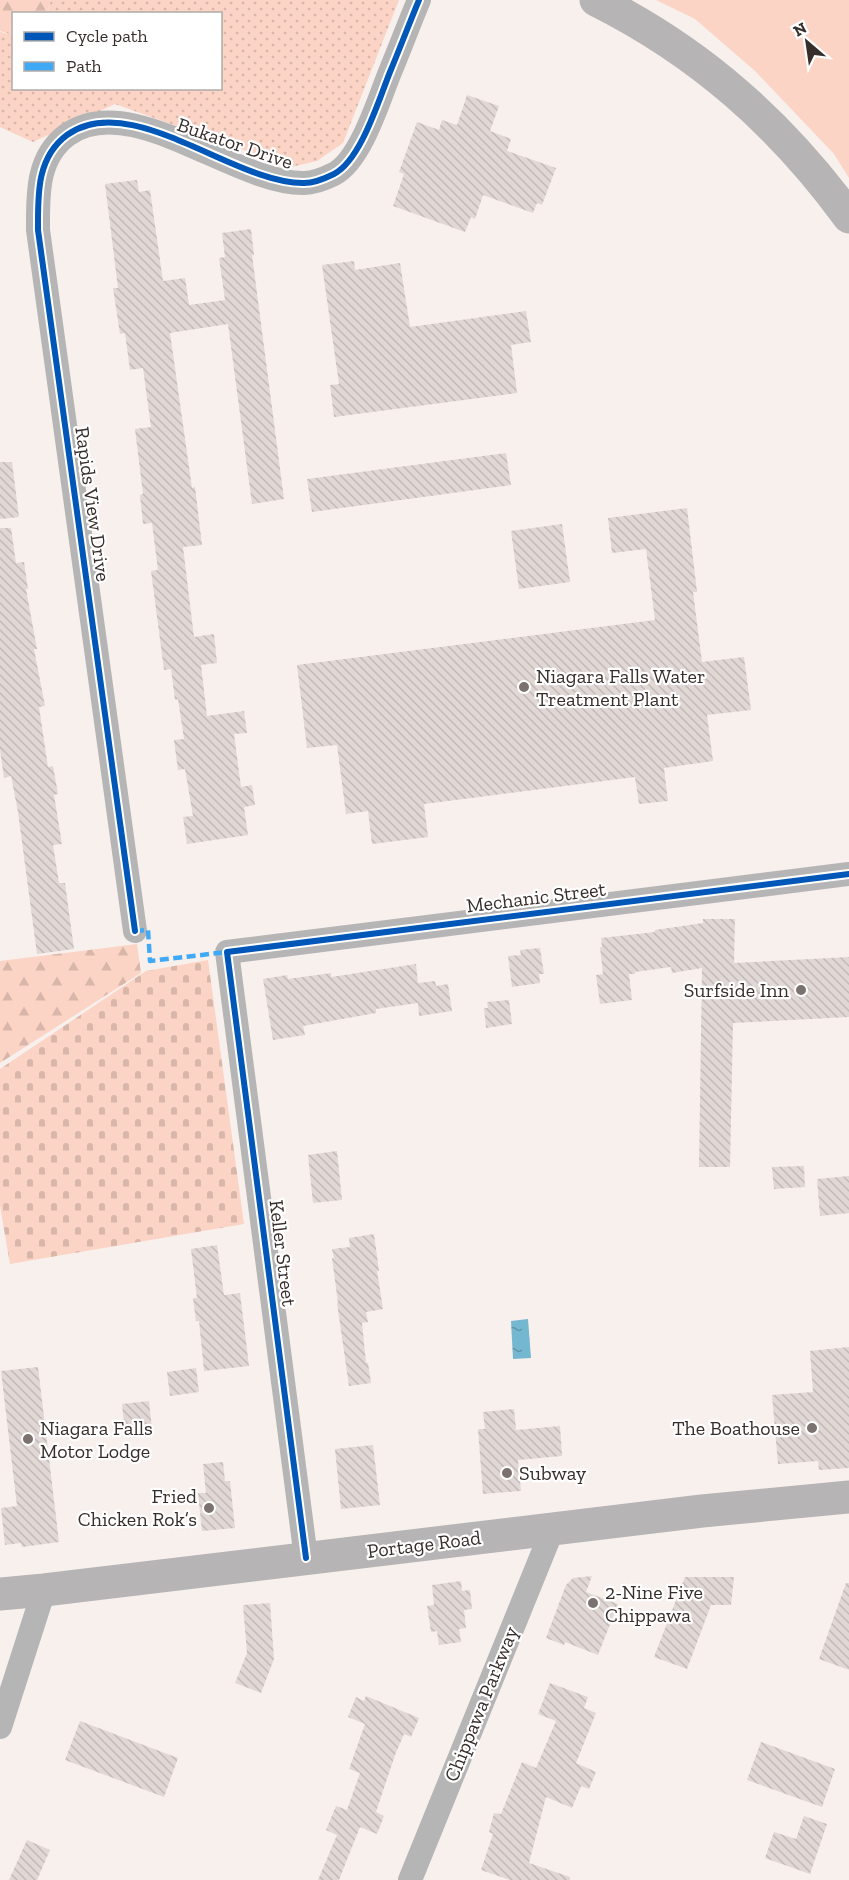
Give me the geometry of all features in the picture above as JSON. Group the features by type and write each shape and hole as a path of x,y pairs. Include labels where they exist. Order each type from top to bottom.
{"main road":[{"path":"596,0 650,29 681,49 743,98 804,160 849,217"},
{"name":"Portage Road","path":"0,1594 553,1528 849,1497"}],"street":[{"name":"Bukator Drive","path":"110,121 130,124 284,181 305,183 335,173 346,164 368,129 419,0"},
{"name":"Rapids View Drive","path":"110,121 76,128 52,151 44,165 40,180 38,230 135,931"},
{"name":"Mechanic Street","path":"227,952 849,874"},
{"name":"Keller Street","path":"227,952 306,1558"},
{"name":"Chippawa Parkway","path":"410,1880 553,1528"},
{"path":"0,1727 44,1590"}],"green space":[{"path":"0,0 51,0 47,12 12,12 12,35 0,31"},
{"path":"51,0 399,0 343,143 317,161 291,167 115,104 33,142 0,127 0,32 12,35 12,90 222,90 222,12 47,12"},
{"path":"656,0 849,0 849,178 834,154 755,71 695,19"},
{"path":"137,944 141,973 0,1063 0,961"},
{"path":"208,960 244,1224 10,1264 0,1206 0,1069 146,971"}],"water":[{"path":"528,1319 531,1358 513,1359 511,1321"}],"building":[{"path":"467,95 499,106 490,131 511,139 507,151 556,168 542,205 537,203 533,213 483,195 475,219 471,217 465,232 393,206 404,174 399,172 417,122 439,130 442,120 457,125"},
{"path":"137,180 139,192 150,190 163,281 185,278 189,305 225,300 219,258 225,257 222,233 251,229 254,255 252,255 284,499 252,504 228,324 170,333 202,545 183,547 194,637 214,634 217,663 201,665 207,716 244,711 247,733 234,734 241,787 252,785 255,805 244,807 248,835 187,844 183,817 193,816 185,769 178,770 174,740 184,739 171,669 164,670 151,571 158,570 152,523 143,524 140,495 143,494 135,429 151,427 143,368 130,370 125,333 120,334 113,288 118,288 105,184"},
{"path":"354,261 355,270 400,263 410,327 526,311 531,342 511,345 517,393 334,417 330,385 339,384 322,265"},
{"path":"506,453 511,485 312,512 307,479"},
{"path":"0,462 12,462 19,517 0,519"},
{"name":"Niagara Falls Water Treatment Plant","path":"687,508 697,592 693,592 702,662 744,657 751,710 707,715 713,761 664,768 668,801 639,804 635,777 424,804 428,837 372,844 368,811 346,814 337,745 307,748 297,665 655,620 646,549 612,553 608,518"},
{"path":"562,524 570,582 519,589 511,531"},
{"path":"0,528 11,528 16,563 24,562 28,589 26,589 37,649 34,649 45,706 39,707 48,767 53,766 58,794 54,795 62,844 53,845 59,883 65,883 74,949 37,954 18,812 11,776 4,778 0,750"},
{"path":"703,919 735,919 734,963 849,957 849,1017 733,1023 730,1167 699,1167 702,968 672,973 671,967 629,974 632,1000 600,1004 596,975 603,974 601,938 655,932 655,930 703,923"},
{"path":"540,948 544,974 539,974 540,983 512,987 508,956 521,955 520,950"},
{"path":"416,964 418,983 435,981 436,986 448,984 452,1011 419,1016 418,1003 376,1009 376,1013 303,1026 305,1035 273,1040 263,979 287,975 288,979 331,973 331,977"},
{"path":"509,1000 512,1024 486,1028 484,1008 488,1008 487,1002"},
{"path":"337,1151 342,1200 313,1203 308,1155"},
{"path":"804,1166 805,1187 774,1189 772,1167"},
{"path":"849,1176 849,1213 820,1216 817,1179"},
{"path":"374,1234 383,1309 366,1312 368,1322 362,1323 366,1363 368,1363 371,1383 349,1386 332,1249 350,1247 349,1238"},
{"path":"217,1245 224,1295 240,1293 249,1366 204,1371 199,1321 196,1321 193,1298 197,1298 191,1249"},
{"name":"The Boathouse","path":"849,1347 849,1468 819,1470 818,1461 778,1464 772,1395 813,1392 810,1351"},
{"name":"Niagara Falls Motor Lodge","path":"38,1367 59,1542 22,1547 21,1543 5,1545 1,1508 17,1506 1,1371"},
{"path":"196,1368 199,1392 170,1396 167,1372"},
{"path":"149,1401 152,1429 125,1432 122,1404"},
{"path":"514,1409 516,1430 560,1426 562,1456 518,1460 521,1491 483,1494 478,1429 485,1429 483,1412"},
{"path":"373,1445 380,1505 341,1509 335,1449"},
{"path":"223,1462 225,1481 230,1481 235,1528 202,1531 198,1493 206,1493 203,1464"},
{"path":"592,1576 586,1592 618,1604 598,1655 565,1642 564,1645 546,1638 566,1585 573,1578"},
{"path":"685,1577 734,1577 731,1605 711,1605 687,1669 654,1657"},
{"path":"461,1581 462,1591 470,1590 472,1609 464,1610 466,1628 459,1629 461,1642 439,1645 437,1631 431,1632 427,1606 434,1605 432,1585"},
{"path":"846,1583 849,1583 849,1670 819,1659"},
{"path":"270,1603 274,1659 261,1693 235,1683 247,1653 243,1605"},
{"path":"550,1683 588,1697 584,1708 596,1713 576,1763 596,1772 589,1789 581,1786 572,1808 546,1797 529,1863 570,1877 570,1880 510,1880 481,1870 493,1834 489,1832 494,1813 501,1814 522,1762 536,1768 556,1721 538,1714"},
{"path":"366,1696 419,1718 411,1737 404,1734 395,1755 376,1812 384,1816 377,1834 360,1827 339,1880 318,1880 337,1835 326,1830 336,1806 347,1810 360,1773 349,1769 365,1724 348,1717 356,1697 364,1701"},
{"path":"80,1721 178,1758 164,1797 65,1760"},
{"path":"761,1742 835,1769 822,1807 747,1780"},
{"path":"804,1816 827,1824 810,1874 765,1858 774,1832 796,1839"},
{"path":"27,1840 50,1850 37,1880 9,1880"}],"marked path":[{"path":"135,931 148,930 150,961 227,952"}],"cycle path":[{"path":"135,931 38,230 39,191 44,166 57,144 67,135 93,124 121,123 152,130 276,179 308,183 331,176 344,167 361,143 419,0"},
{"path":"306,1558 227,952 849,874"}],"place":[{"name":"Niagara Falls Water Treatment Plant","path":"524,687"},
{"name":"Surfside Inn","path":"801,990"},
{"name":"The Boathouse","path":"812,1428"},
{"name":"Niagara Falls Motor Lodge","path":"28,1439"},
{"name":"Subway","path":"507,1473"},
{"name":"Fried Chicken Rok’s","path":"209,1508"},
{"name":"2-Nine Five Chippawa","path":"593,1603"}]}
